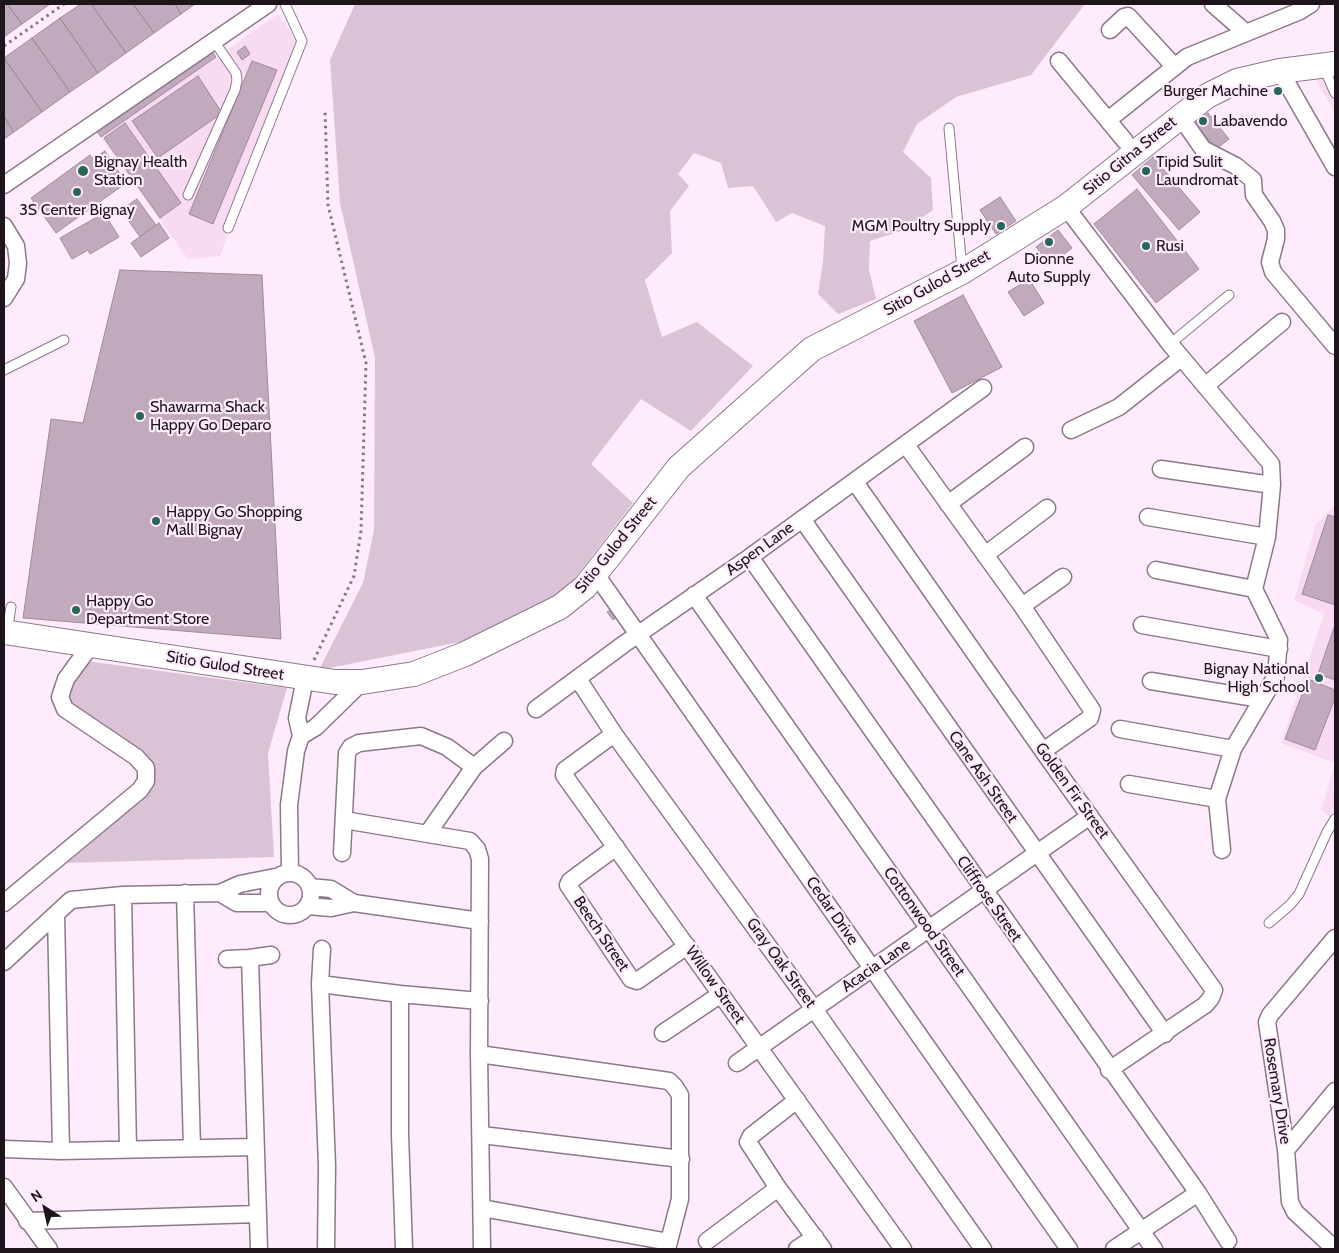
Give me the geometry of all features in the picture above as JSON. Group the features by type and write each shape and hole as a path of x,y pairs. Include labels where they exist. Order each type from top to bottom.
{"main road":[{"name":"Sitio Gitna Street","path":"1066,207 1207,96 1237,81 1280,70 1329,65"},
{"name":"Sitio Gulod Street","path":"5,632 305,679 362,682 414,674 465,654 560,607 584,587 679,467 812,349 962,272 1066,207"}],"street":[{"path":"4,186 268,4"},
{"path":"1213,4 1245,32"},
{"path":"1108,120 1174,66 1201,50 1300,11 1311,4"},
{"path":"1110,30 1124,17 1128,16 1174,66"},
{"path":"1059,61 1125,141"},
{"path":"1280,70 1335,167"},
{"path":"1180,116 1203,149 1236,166 1253,180 1254,195 1276,230 1276,240 1270,262 1274,272 1335,346"},
{"path":"1066,207 1181,358 1271,464 1272,485 1267,537 1254,589 1278,640 1276,676 1233,749 1216,799 1222,850"},
{"path":"4,226 16,246 18,263 16,280 4,298"},
{"path":"1205,386 1282,322"},
{"path":"1071,430 1119,407 1149,386 1181,358"},
{"name":"Aspen Lane","path":"536,709 638,634 855,482 983,388"},
{"path":"906,445 1022,606 1092,710 1090,718 1042,751"},
{"path":"948,504 1025,447"},
{"path":"1161,469 1272,485"},
{"name":"Golden Fir Street","path":"855,482 1042,751 1214,990 1211,998 1205,1005 1165,1034 1109,1070"},
{"path":"985,555 1047,508"},
{"path":"1148,518 1267,537"},
{"name":"Cane Ash Street","path":"802,519 1165,1034"},
{"name":"Cliffrose Street","path":"750,557 1109,1070 1198,1193 1228,1241"},
{"path":"1156,570 1254,589"},
{"name":"Cedar Drive","path":"595,573 1069,1249"},
{"path":"1022,606 1063,577"},
{"name":"Cottonwood Street","path":"694,596 1154,1249"},
{"path":"1142,625 1279,648"},
{"path":"4,903 140,790 146,780 146,768 136,758 65,709 60,697 66,679 91,645"},
{"path":"4,962 71,900 123,895 220,893 240,884 283,875 305,878 310,887 311,897 308,906 298,914 285,915 270,903 269,890 283,875 296,751 301,736 297,718 305,679"},
{"name":"Gray Oak Street","path":"578,679 614,734 814,1009 983,1249"},
{"path":"1151,681 1261,699"},
{"path":"301,736 316,727 362,682"},
{"path":"1120,729 1233,749"},
{"name":"Willow Street","path":"614,734 564,772 903,1249"},
{"path":"342,852 347,753 351,747 359,743 421,736 447,747 474,767"},
{"path":"428,833 474,767 504,741"},
{"path":"1129,784 1216,799"},
{"name":"Acacia Lane","path":"736,1063 984,892 1090,816"},
{"path":"344,820 428,833 470,842 477,849 480,858 479,1054 482,1135 482,1249"},
{"name":"Beech Street","path":"616,847 570,881 568,885 631,979 637,981 687,946"},
{"path":"310,887 331,889 354,903"},
{"path":"185,893 192,1148"},
{"path":"220,893 237,902 270,903"},
{"path":"123,895 128,1149"},
{"path":"308,906 331,908 354,903 480,921"},
{"path":"56,914 61,1151"},
{"name":"Rosemary Drive","path":"1335,938 1270,1015 1267,1022 1286,1150 1290,1202 1292,1207 1335,1249"},
{"path":"322,949 320,984 327,1166 326,1249"},
{"path":"227,958 250,958 271,955"},
{"path":"250,958 258,1249"},
{"path":"320,984 400,994 480,1000"},
{"path":"400,994 400,1134 404,1249"},
{"path":"663,1033 721,994"},
{"path":"479,1054 669,1081 680,1095 680,1199 668,1246 482,1208"},
{"path":"1286,1150 1335,1091"},
{"path":"797,1100 750,1136 748,1142 778,1188 819,1243 797,1249"},
{"path":"482,1135 681,1159"},
{"path":"4,1149 61,1151 254,1147"},
{"path":"4,1187 49,1249"},
{"path":"706,1241 778,1188"},
{"path":"1114,1249 1198,1193"},
{"path":"27,1221 258,1214"}],"lane":[{"path":"228,228 302,41 286,4"},
{"path":"188,195 235,90 237,80 236,73 214,40"},
{"path":"1329,65 1335,93"},
{"path":"949,128 962,272"},
{"path":"1170,344 1229,295"},
{"path":"4,370 64,340"},
{"path":"5,632 11,607"},
{"path":"1269,923 1290,905 1299,894 1326,832 1335,819"}],"path":[{"path":"4,46 64,4"},
{"path":"305,679 354,576 362,531 366,363 328,205 326,110"}],"shaded area":[{"path":"355,4 1085,4 1031,75 956,97 917,124 903,152 931,178 933,210 904,230 870,241 869,270 876,299 838,314 818,294 823,261 825,226 792,213 776,222 753,186 728,188 721,163 694,153 678,174 689,186 670,211 672,253 645,280 662,337 697,322 753,366 691,431 641,399 591,464 633,503 558,600 460,642 319,670 363,583 374,530 375,358 340,203 330,60"},
{"path":"278,14 300,45 220,256 188,259 101,138"},
{"path":"1335,76 1335,112 1315,79"},
{"name":"Bignay National High School","path":"1335,505 1335,763 1281,743 1324,614 1294,600 1316,524"},
{"path":"86,661 287,688 268,753 274,857 67,863 149,794 154,768 74,707 68,699 70,688"},
{"path":"1335,765 1335,821 1321,810"}],"building":[{"path":"4,4 7,4 22,24 4,37"},
{"path":"7,4 50,4 22,24"},
{"path":"81,4 91,4 126,53 98,73 60,18"},
{"path":"91,4 133,4 154,33 126,53"},
{"path":"133,4 175,4 181,14 154,33"},
{"path":"175,4 195,4 181,14"},
{"path":"60,18 98,73 70,92 32,38"},
{"path":"32,38 70,92 42,112 4,58"},
{"path":"245,46 250,54 242,60 237,52"},
{"path":"210,49 216,57 101,137 95,129"},
{"path":"4,58 42,112 14,132 4,117"},
{"path":"252,61 277,70 213,224 189,214"},
{"path":"198,76 222,113 158,158 132,121"},
{"path":"1208,113 1229,139 1216,149 1195,123"},
{"path":"4,117 14,132 4,139"},
{"path":"125,123 181,203 160,218 104,138"},
{"path":"105,151 126,183 56,233 31,198 90,155 93,159"},
{"path":"1153,157 1200,212 1179,230 1132,175"},
{"name":"Rusi","path":"1137,189 1199,269 1156,303 1094,224"},
{"path":"1000,197 1016,221 996,234 980,210"},
{"path":"137,199 156,225 140,237 121,210"},
{"path":"104,213 119,237 90,254 88,250 72,259 60,238"},
{"path":"159,223 169,238 141,257 131,243"},
{"path":"1058,230 1072,248 1050,265 1036,247"},
{"name":"Happy Go Shopping Mall Bignay","path":"120,270 262,275 281,639 23,618 51,419 83,423"},
{"path":"1029,279 1044,303 1024,316 1008,292"},
{"path":"963,295 1002,367 952,393 914,321"},
{"path":"1328,515 1335,517 1335,605 1302,594"},
{"path":"614,607 620,615 613,620 607,612"},
{"path":"1335,625 1335,680 1318,674"},
{"path":"1308,679 1335,690 1335,698 1315,750 1285,739"}],"place":[{"name":"Burger Machine","path":"1278,91"},
{"name":"Labavendo","path":"1203,121"},
{"name":"Bignay Health Station","path":"83,171"},
{"name":"Tipid Sulit Laundromat","path":"1146,171"},
{"name":"3S Center Bignay","path":"77,192"},
{"name":"MGM Poultry Supply","path":"1001,226"},
{"name":"Dionne Auto Supply","path":"1049,242"},
{"name":"Rusi","path":"1146,246"},
{"name":"Shawarma Shack Happy Go Deparo","path":"140,416"},
{"name":"Happy Go Shopping Mall Bignay","path":"156,521"},
{"name":"Happy Go Department Store","path":"76,610"},
{"name":"Bignay National High School","path":"1319,678"}]}
